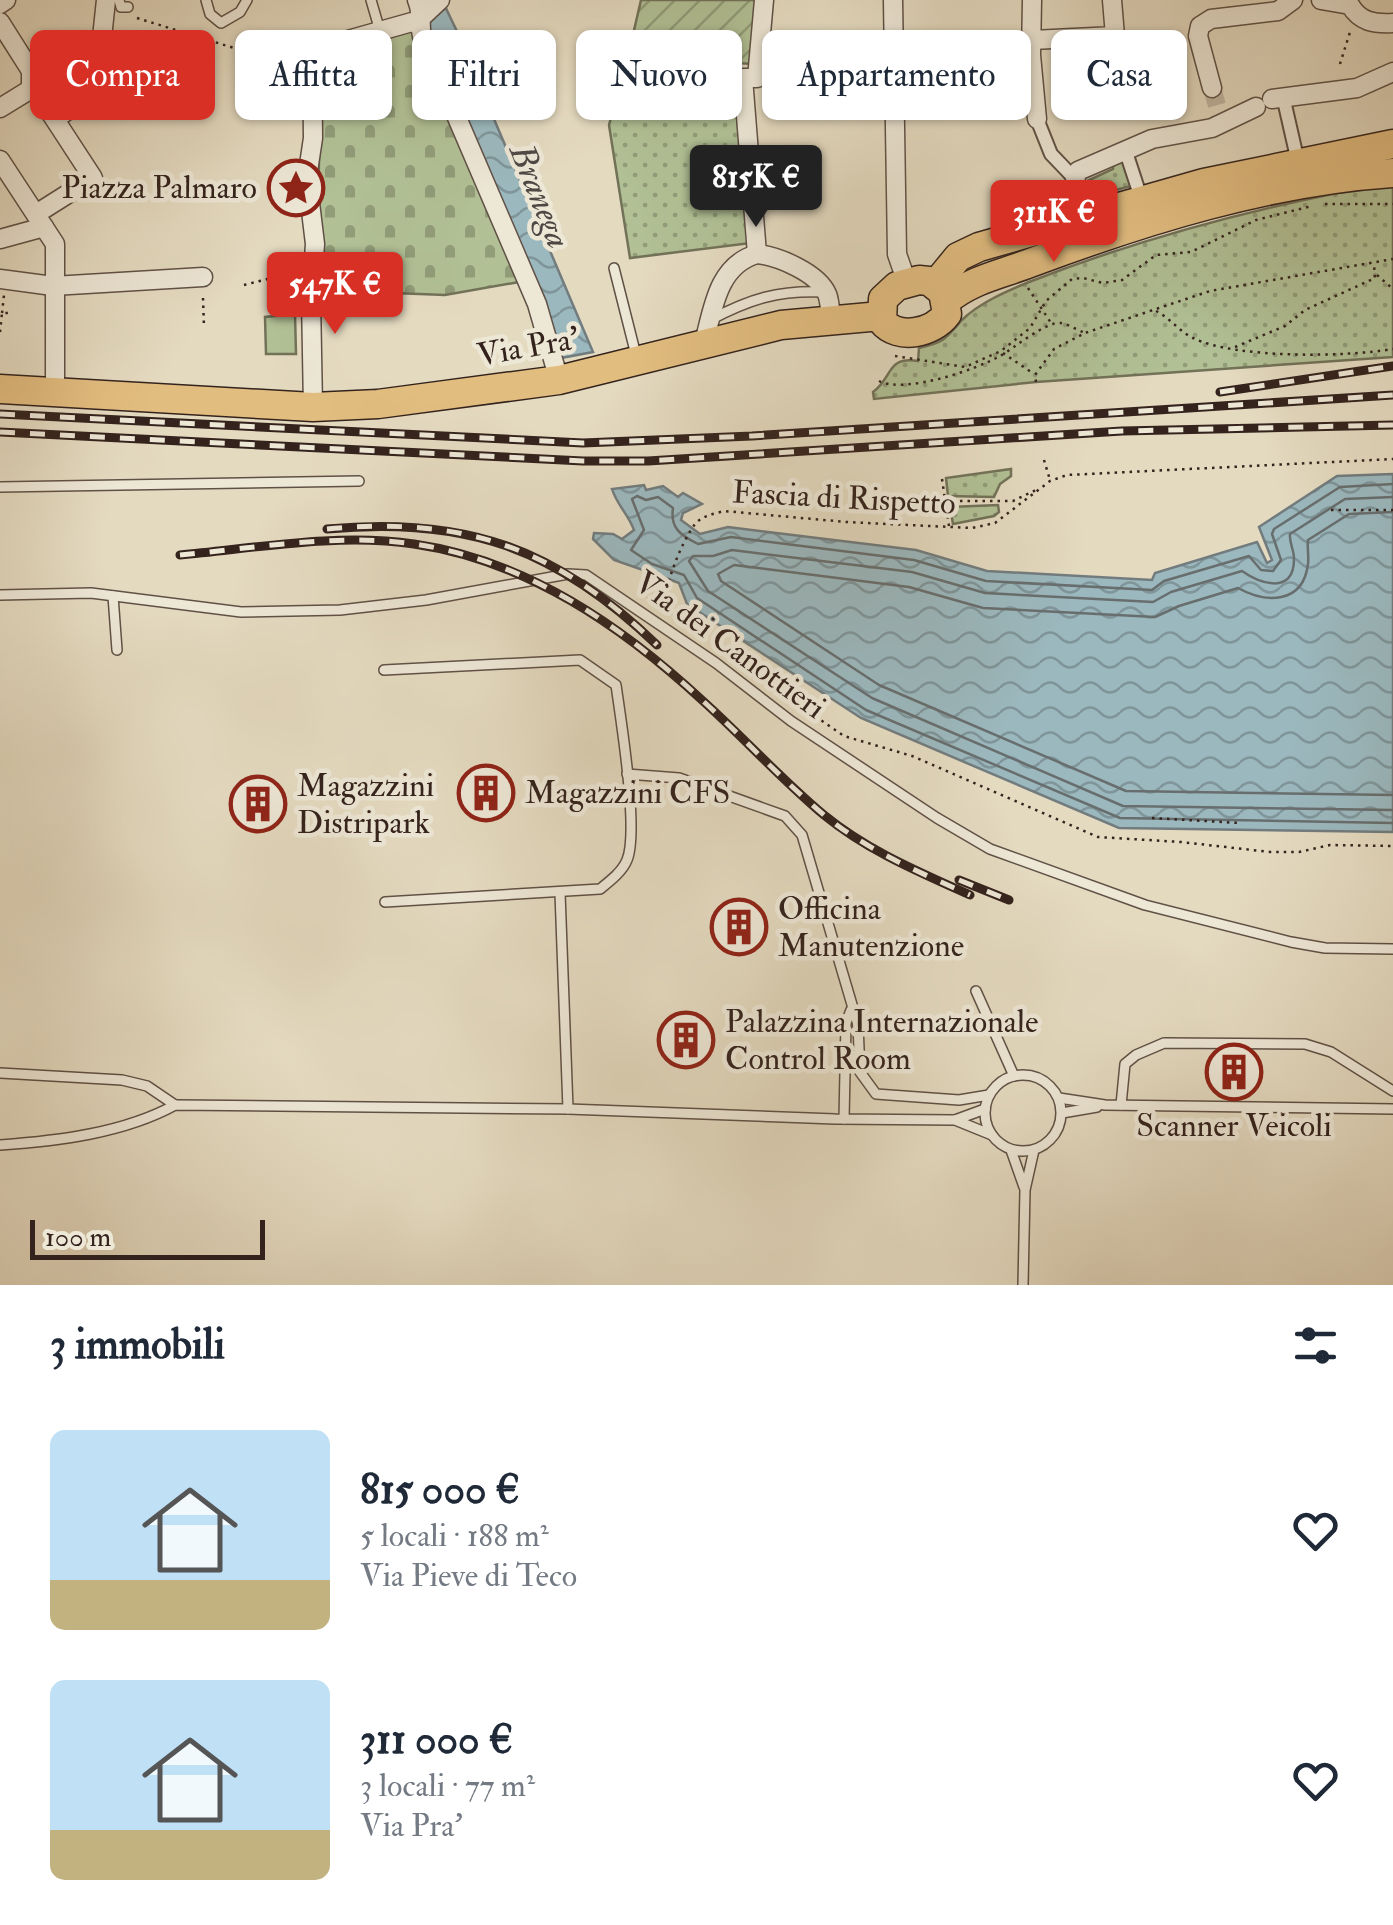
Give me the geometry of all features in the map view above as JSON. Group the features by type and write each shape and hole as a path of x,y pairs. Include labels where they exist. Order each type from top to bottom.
{"main road":[{"path":"930,289 958,257 1070,217 1298,162 1393,144"},
{"path":"930,289 947,314 941,322 920,330 893,331 884,324 880,316 886,295 930,289 963,287 1088,241 1240,198 1393,173"},
{"name":"Via Pra'","path":"0,390 313,406 406,401 605,370 637,362 707,331 766,327 829,306 880,316"}],"street":[{"path":"104,30 106,0"},
{"path":"384,30 412,22 440,0"},
{"path":"757,254 742,71 756,78 764,0"},
{"path":"894,0 894,30"},
{"path":"1032,0 1031,55 1037,119 1051,154 1074,178"},
{"path":"1032,40 1115,36 1112,0"},
{"path":"1212,88 1198,36 1200,26 1234,8 1278,11 1293,0"},
{"path":"1321,0 1350,5 1356,15 1370,23 1393,23"},
{"path":"421,14 537,304 562,379"},
{"path":"0,22 30,68"},
{"path":"990,276 1001,260 1049,242 1070,217 1078,171 1152,139 1221,120 1270,101 1357,88 1393,72"},
{"path":"0,108 30,90"},
{"path":"1270,101 1298,162"},
{"path":"0,239 40,220 93,178 55,120"},
{"path":"312,120 307,178 315,266 311,298 313,406"},
{"path":"893,120 897,254 930,289"},
{"path":"1125,149 1142,201"},
{"path":"0,160 56,244 55,394"},
{"path":"707,331 732,265 757,254 780,260 812,278 829,306"},
{"path":"2,283 53,286 203,277"}],"lane":[{"path":"206,0 210,14 221,22 240,12 247,0"},
{"path":"371,0 380,30"},
{"path":"614,268 637,362"},
{"path":"0,487 359,481"},
{"name":"Via dei Canottieri","path":"0,594 160,599 241,612 340,610 426,600 575,574 596,580 631,603 806,731 937,818 990,848 1144,904 1290,942 1326,948 1393,949"},
{"path":"113,596 117,650"},
{"path":"384,670 580,660 616,685 627,774 630,849 626,864 600,889 385,902"},
{"path":"627,774 678,778 784,816 802,835 858,1026 860,1072 876,1094 959,1100 989,1095"},
{"path":"560,893 568,1109"},
{"path":"976,991 1014,1076"},
{"path":"844,1119 846,1023 852,1010"},
{"path":"1121,1106 1125,1064 1164,1043 1305,1044 1330,1052 1393,1091"},
{"path":"0,1072 122,1080 147,1086 175,1105"},
{"path":"992,1135 985,1109 989,1095 1004,1080 1014,1076 1038,1077 1048,1083 1062,1113 1058,1130 1051,1141 1034,1150 1012,1150"},
{"path":"1058,1098 1121,1106 1393,1109"},
{"path":"0,1145 148,1120 175,1105 568,1109 954,1120 985,1109"},
{"path":"1062,1113 1105,1105"},
{"path":"954,1120 992,1135 1012,1150 1025,1190"},
{"path":"1023,1285 1025,1190 1034,1150"}],"path":[{"path":"1340,64 1356,15"},
{"path":"901,354 895,356 965,367 1003,352 1030,328 1042,309 1072,279 1102,283 1122,280 1156,255 1191,252 1256,220 1319,204 1393,204"},
{"path":"1036,382 1035,374 1054,349 1085,333 1210,292 1393,259"},
{"path":"1374,264 1376,274 1393,289"},
{"path":"244,286 295,272"},
{"path":"1234,348 1285,326 1304,310 1360,286 1376,274"},
{"path":"1024,281 1052,324"},
{"path":"0,332 2,283"},
{"path":"204,298 204,327"},
{"path":"1153,310 1191,338 1234,348 1318,355 1393,349"},
{"path":"2,313 8,313"},
{"path":"879,381 888,385 947,376 1003,352 1052,324 1061,323 1085,333"},
{"path":"1003,352 1035,374"},
{"path":"946,364 947,376"},
{"path":"1044,460 1050,481 1068,475 1393,459"},
{"path":"942,479 949,528"},
{"name":"Fascia di Rispetto","path":"665,596 665,588 696,522 724,512 949,528 995,523 1050,481"},
{"path":"945,502 1013,501 1044,486"},
{"path":"1331,510 1393,510"},
{"path":"631,603 665,596 664,607 694,632"},
{"path":"724,653 844,736 912,756 1098,837 1270,852 1298,852 1330,845 1393,846"},
{"path":"1152,818 1240,823"},
{"path":"1221,822 1221,830"}],"green space":[{"path":"641,0 759,0 754,64 742,63 742,30 634,30"},
{"path":"411,26 413,30 412,120 451,120 519,282 445,295 394,293 395,280 317,269 320,120 392,120 392,31"},
{"path":"610,120 737,120 751,243 630,258"},
{"path":"1120,158 1129,168 1131,186 1089,197 1084,186 1087,181 1113,169 1113,162"},
{"path":"1393,183 1393,357 1036,382 874,399 873,392 895,365 918,361 919,348 944,339 977,308 1021,286 1073,265 1208,223"},
{"path":"295,314 296,354 266,354 265,317"},
{"path":"1011,469 1011,476 1000,484 994,497 948,496 946,478"},
{"path":"998,505 999,512 994,516 953,524 950,507"}],"water":[{"path":"423,0 442,0 456,30 427,30"},
{"path":"462,120 494,120 593,352 561,358"},
{"path":"1393,474 1393,832 1119,828 861,718 687,604 679,583 647,575 614,560 593,539 594,533 613,534 622,539 634,530 612,489 663,486 678,497 683,493 702,504 683,513 681,520 700,534 728,527 916,550 987,571 1152,580 1155,573 1257,542 1267,563 1272,560 1259,527 1337,476"}],"tunnel":[{"path":"1212,88 1220,116"}],"railway":[{"path":"1220,392 1393,366"},
{"path":"0,414 583,443 752,436 1393,395"},
{"path":"0,432 648,461 1122,431 1393,425"},
{"path":"327,529 423,528 466,534 506,546 545,562 582,584 657,645"},
{"path":"180,555 297,543 385,541 455,552 533,581 605,623 672,673 841,828 894,860 970,895"},
{"path":"959,880 1009,900"}],"place":[{"name":"Piazza Palmaro","path":"296,188"},
{"name":"Magazzini CFS","path":"486,793"},
{"name":"Magazzini Distripark","path":"258,804"},
{"name":"Officina Manutenzione","path":"739,927"},
{"name":"Palazzina Internazionale Control Room","path":"686,1040"},
{"name":"Scanner Veicoli","path":"1234,1072"}],"water label":[{"name":"Branega","path":"540,196"}]}
